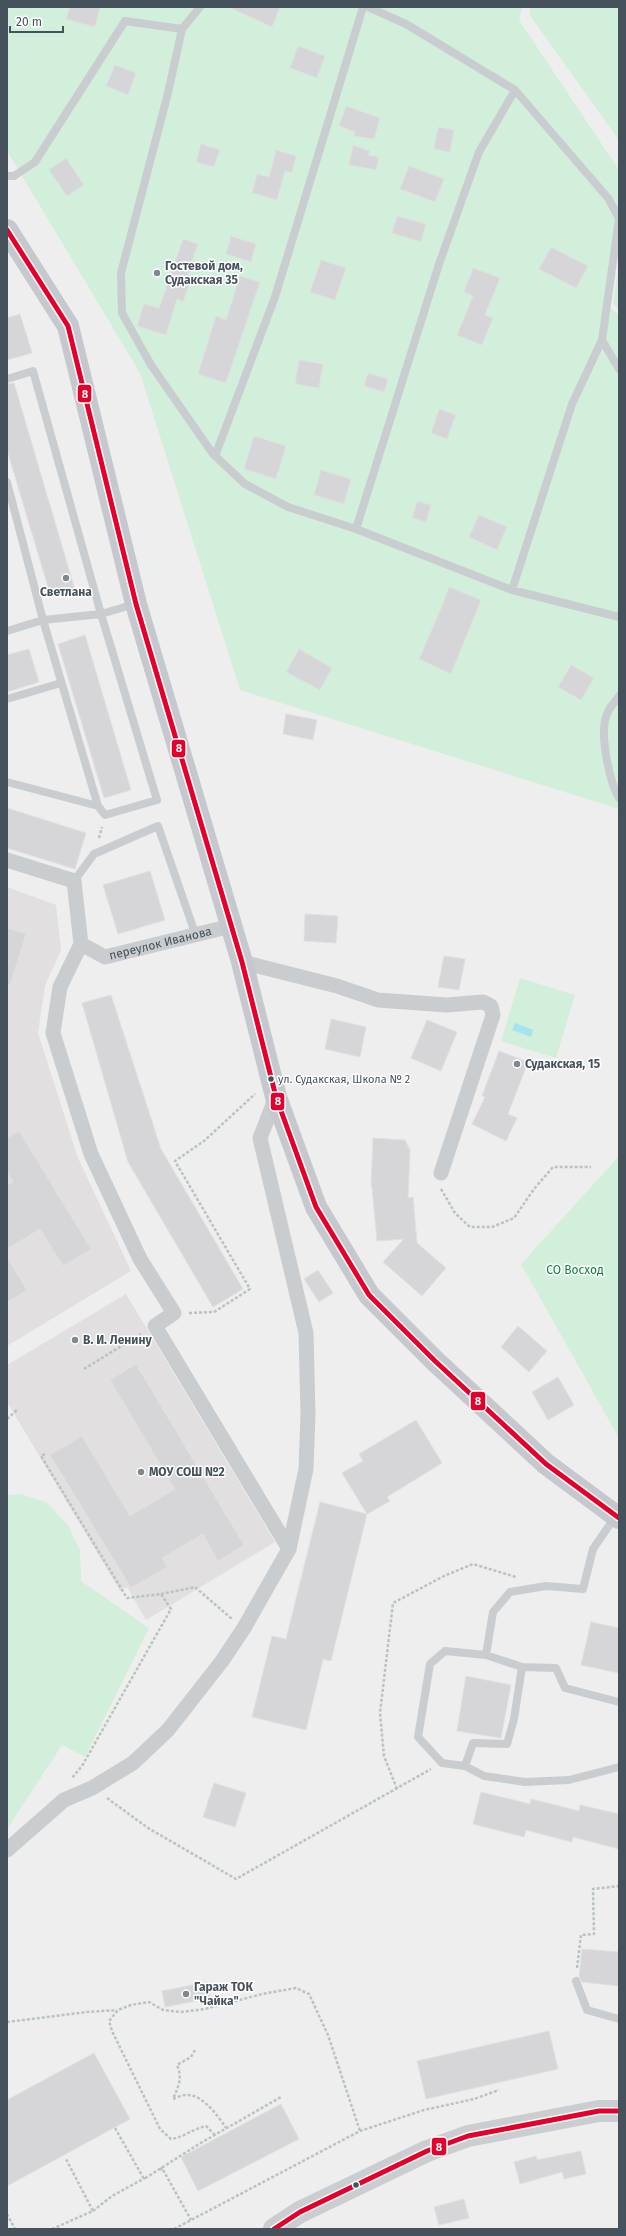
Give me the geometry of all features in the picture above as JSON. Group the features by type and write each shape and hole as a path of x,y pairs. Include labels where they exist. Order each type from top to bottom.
{"main road":[{"path":"7,230 68,326 136,604 242,962 274,1088 316,1207 369,1295 435,1361 546,1464 617,1518"},
{"path":"274,2229 300,2212 427,2151 468,2136 600,2111 619,2111"}],"street":[{"path":"7,860 74,881 80,944 60,987 53,1033 91,1154 140,1259 174,1313 155,1326 289,1549"},
{"name":"переулок Иванова","path":"80,944 105,957 196,936 231,926"},
{"path":"242,962 336,986 378,1000 447,1005 483,1002 491,1006 493,1015 441,1173"},
{"path":"7,1850 64,1800 92,1788 133,1763 168,1730 209,1680 244,1628 289,1549 306,1469 308,1414 306,1333 260,1138 274,1088"}],"lane":[{"path":"200,7 182,29 168,94 121,273 122,313 151,365 215,456 245,484 288,507 356,529 512,590 619,617"},
{"path":"215,456 275,297 363,7"},
{"path":"368,7 406,24 515,90 608,198 619,218 602,340 572,404 512,590"},
{"path":"7,176 14,176 35,162 125,21 182,29"},
{"path":"356,529 439,264 479,152 515,90"},
{"path":"602,340 619,369"},
{"path":"7,379 33,371 101,614 157,800 105,815 98,806 43,620 7,482"},
{"path":"7,631 43,620 101,614 136,604"},
{"path":"7,699 61,683"},
{"path":"619,696 606,714 604,738 613,788 619,798"},
{"path":"7,782 98,806"},
{"path":"74,881 94,854 158,826 196,936"},
{"path":"486,1655 493,1612 510,1592 546,1586 583,1589 592,1549 617,1518"},
{"path":"619,1702 565,1688 556,1668 522,1667 486,1655 445,1651 430,1664 418,1737 442,1763 465,1766 484,1776 525,1782 569,1780 619,1767"},
{"path":"465,1766 473,1743 507,1744 514,1719 522,1667"},
{"path":"576,1981 587,2010 619,2019"}],"path":[{"path":"94,854 105,815"},
{"path":"174,1313 214,1312 250,1290 175,1161 274,1088"},
{"path":"441,1173 439,1185 456,1213 470,1227 492,1226 514,1218 534,1189 552,1167 591,1167"},
{"path":"84,1368 155,1326"},
{"path":"7,1418 18,1409"},
{"path":"45,1454 41,1456 128,1598 161,1594 195,1586 244,1628"},
{"path":"397,1789 384,1756 380,1713 393,1603 444,1576 473,1564 517,1577"},
{"path":"64,1800 65,1786 82,1766 171,1609 161,1594"},
{"path":"92,1788 148,1828 236,1879 442,1763"},
{"path":"576,1981 581,1936 594,1934 593,1889 619,1886"},
{"path":"7,2022 118,2010 131,2005 149,2002 164,2010 181,2012 205,2009 262,1994 296,1988 309,1994 328,2035 360,2131"},
{"path":"118,2010 109,2021 112,2031 160,2130 171,2139 181,2138 197,2128 206,2126 215,2135"},
{"path":"195,2050 191,2057 177,2065 180,2071 180,2084 173,2099 186,2095 197,2098 209,2106 226,2128"},
{"path":"174,2229 360,2131 424,2110 474,2099 499,2090"},
{"path":"144,2179 226,2128 280,2097"},
{"path":"115,2128 144,2179"},
{"path":"66,2159 93,2211"},
{"path":"52,2229 93,2211 112,2196 162,2168 191,2220"},
{"path":"7,2214 15,2229"},
{"path":"61,2224 63,2229"}],"shaded area":[{"path":"7,887 56,905 61,950 45,986 38,1033 78,1158 131,1271 7,1346"},
{"name":"МОУ СОШ №2","path":"126,1294 275,1542 146,1620 127,1587 120,1591 7,1402 7,1365"}],"green space":[{"path":"7,7 522,7 519,20 619,170 619,213 605,303 619,315 619,809 240,690 140,373 7,151"},
{"path":"531,7 619,7 619,140 529,14"},
{"path":"619,262 619,309 613,304"},
{"path":"520,978 575,995 556,1058 501,1041"},
{"name":"СО Восход","path":"619,1156 619,1438 521,1264"},
{"path":"20,1494 46,1502 68,1525 80,1551 81,1581 149,1628 85,1757 62,1745 7,1829 7,1495"}],"water":[{"path":"515,1023 533,1030 531,1037 512,1030"}],"building":[{"path":"70,7 100,7 95,27 66,19"},
{"path":"228,7 280,7 272,27"},
{"path":"298,46 325,56 317,78 290,68"},
{"path":"115,65 136,73 128,95 106,86"},
{"path":"346,106 380,118 374,139 354,136 355,132 339,126"},
{"path":"438,127 454,130 450,152 434,149"},
{"path":"201,144 220,150 214,167 196,162"},
{"path":"353,145 370,151 368,155 379,157 376,170 349,165"},
{"path":"276,150 296,156 292,173 285,171 277,200 252,193 257,174 269,177"},
{"path":"66,158 84,185 67,196 49,170"},
{"path":"409,166 444,179 435,202 400,189"},
{"path":"397,216 426,224 421,242 392,233"},
{"path":"231,236 256,244 251,262 226,254"},
{"path":"183,239 198,244 188,275 192,276 183,302 177,299 166,335 137,326 144,304 159,308"},
{"path":"551,247 588,266 576,288 539,269"},
{"path":"321,260 346,268 335,300 310,292"},
{"path":"473,268 500,278 485,315 493,318 482,345 457,335 473,296 464,292"},
{"path":"240,276 260,282 226,383 198,374 216,316 226,320"},
{"path":"20,314 32,353 7,360 7,318"},
{"path":"299,360 323,364 319,388 295,384"},
{"path":"368,373 388,379 384,392 364,386"},
{"path":"14,383 75,590 51,597 7,450 7,384"},
{"path":"439,409 456,415 447,439 431,433"},
{"path":"254,436 286,446 276,479 244,469"},
{"path":"321,470 351,479 344,504 314,495"},
{"path":"417,501 431,505 426,522 412,518"},
{"path":"479,515 507,527 497,550 469,537"},
{"path":"449,587 481,600 451,674 419,659"},
{"path":"85,635 131,790 104,798 58,644"},
{"path":"29,649 39,682 7,692 7,655"},
{"path":"299,649 332,668 320,690 286,672"},
{"path":"571,665 594,678 581,700 558,687"},
{"path":"286,714 317,720 313,740 283,734"},
{"path":"7,808 86,833 75,869 7,848"},
{"path":"150,871 165,920 118,934 103,885"},
{"path":"305,914 338,916 336,943 304,941"},
{"path":"7,928 26,934 10,985 7,984"},
{"path":"444,956 465,959 459,990 438,987"},
{"path":"111,995 161,1149 243,1289 213,1307 128,1162 82,1003"},
{"path":"331,1019 366,1027 360,1057 325,1049"},
{"path":"427,1020 457,1032 441,1071 411,1058"},
{"path":"499,1051 528,1062 508,1114 517,1118 506,1141 472,1124 485,1097 482,1096"},
{"path":"19,1131 91,1249 63,1266 40,1229 7,1249 7,1185 13,1182 7,1172 7,1138"},
{"path":"373,1138 405,1140 410,1150 408,1198 413,1197 417,1243 446,1268 422,1296 383,1262 404,1239 377,1241 371,1186"},
{"path":"7,1257 27,1290 7,1302"},
{"path":"318,1270 333,1293 319,1302 304,1279"},
{"path":"518,1326 547,1351 529,1372 501,1347"},
{"path":"136,1364 244,1545 218,1561 203,1534 162,1558 167,1567 131,1588 50,1455 82,1436 130,1516 175,1489 110,1380"},
{"path":"558,1377 574,1405 548,1420 532,1392"},
{"path":"416,1420 442,1463 387,1497 390,1501 367,1514 342,1473 363,1461 359,1454"},
{"path":"320,1502 367,1514 331,1661 323,1659 306,1730 252,1717 272,1636 286,1639"},
{"path":"591,1622 619,1628 619,1673 581,1665"},
{"path":"466,1676 511,1685 501,1738 457,1731"},
{"path":"214,1783 246,1793 235,1827 203,1817"},
{"path":"481,1792 530,1804 531,1799 579,1811 580,1805 619,1814 619,1849 573,1837 572,1842 526,1830 524,1837 473,1824"},
{"path":"582,1949 619,1952 619,1986 582,1982 579,1977"},
{"name":"Гараж ТОК \"Чайка\"","path":"207,1982 211,1998 165,2007 162,1991"},
{"path":"549,2031 558,2069 426,2099 417,2061"},
{"path":"94,2053 130,2119 7,2186 7,2100"},
{"path":"281,2104 299,2139 198,2191 181,2157"},
{"path":"581,2151 586,2174 564,2179 562,2172 520,2184 514,2162 536,2156 537,2160"},
{"path":"464,2199 469,2218 439,2225 434,2207"}],"transit line":[{"name":"8","path":"7,230 68,326 136,604 242,962 276,1097 316,1207 369,1295 435,1361 546,1464 619,1518"},
{"name":"8","path":"274,2229 300,2212 427,2151 468,2136 599,2111 619,2111"}],"place":[{"name":"Гостевой дом, Судакская 35","path":"157,273"},
{"name":"Светлана","path":"66,578"},
{"name":"Судакская, 15","path":"517,1064"},
{"name":"ул. Судакская, Школа № 2","path":"271,1079"},
{"name":"В. И. Ленину","path":"75,1340"},
{"name":"МОУ СОШ №2","path":"141,1472"},
{"name":"Гараж ТОК \"Чайка\"","path":"186,1994"}]}
